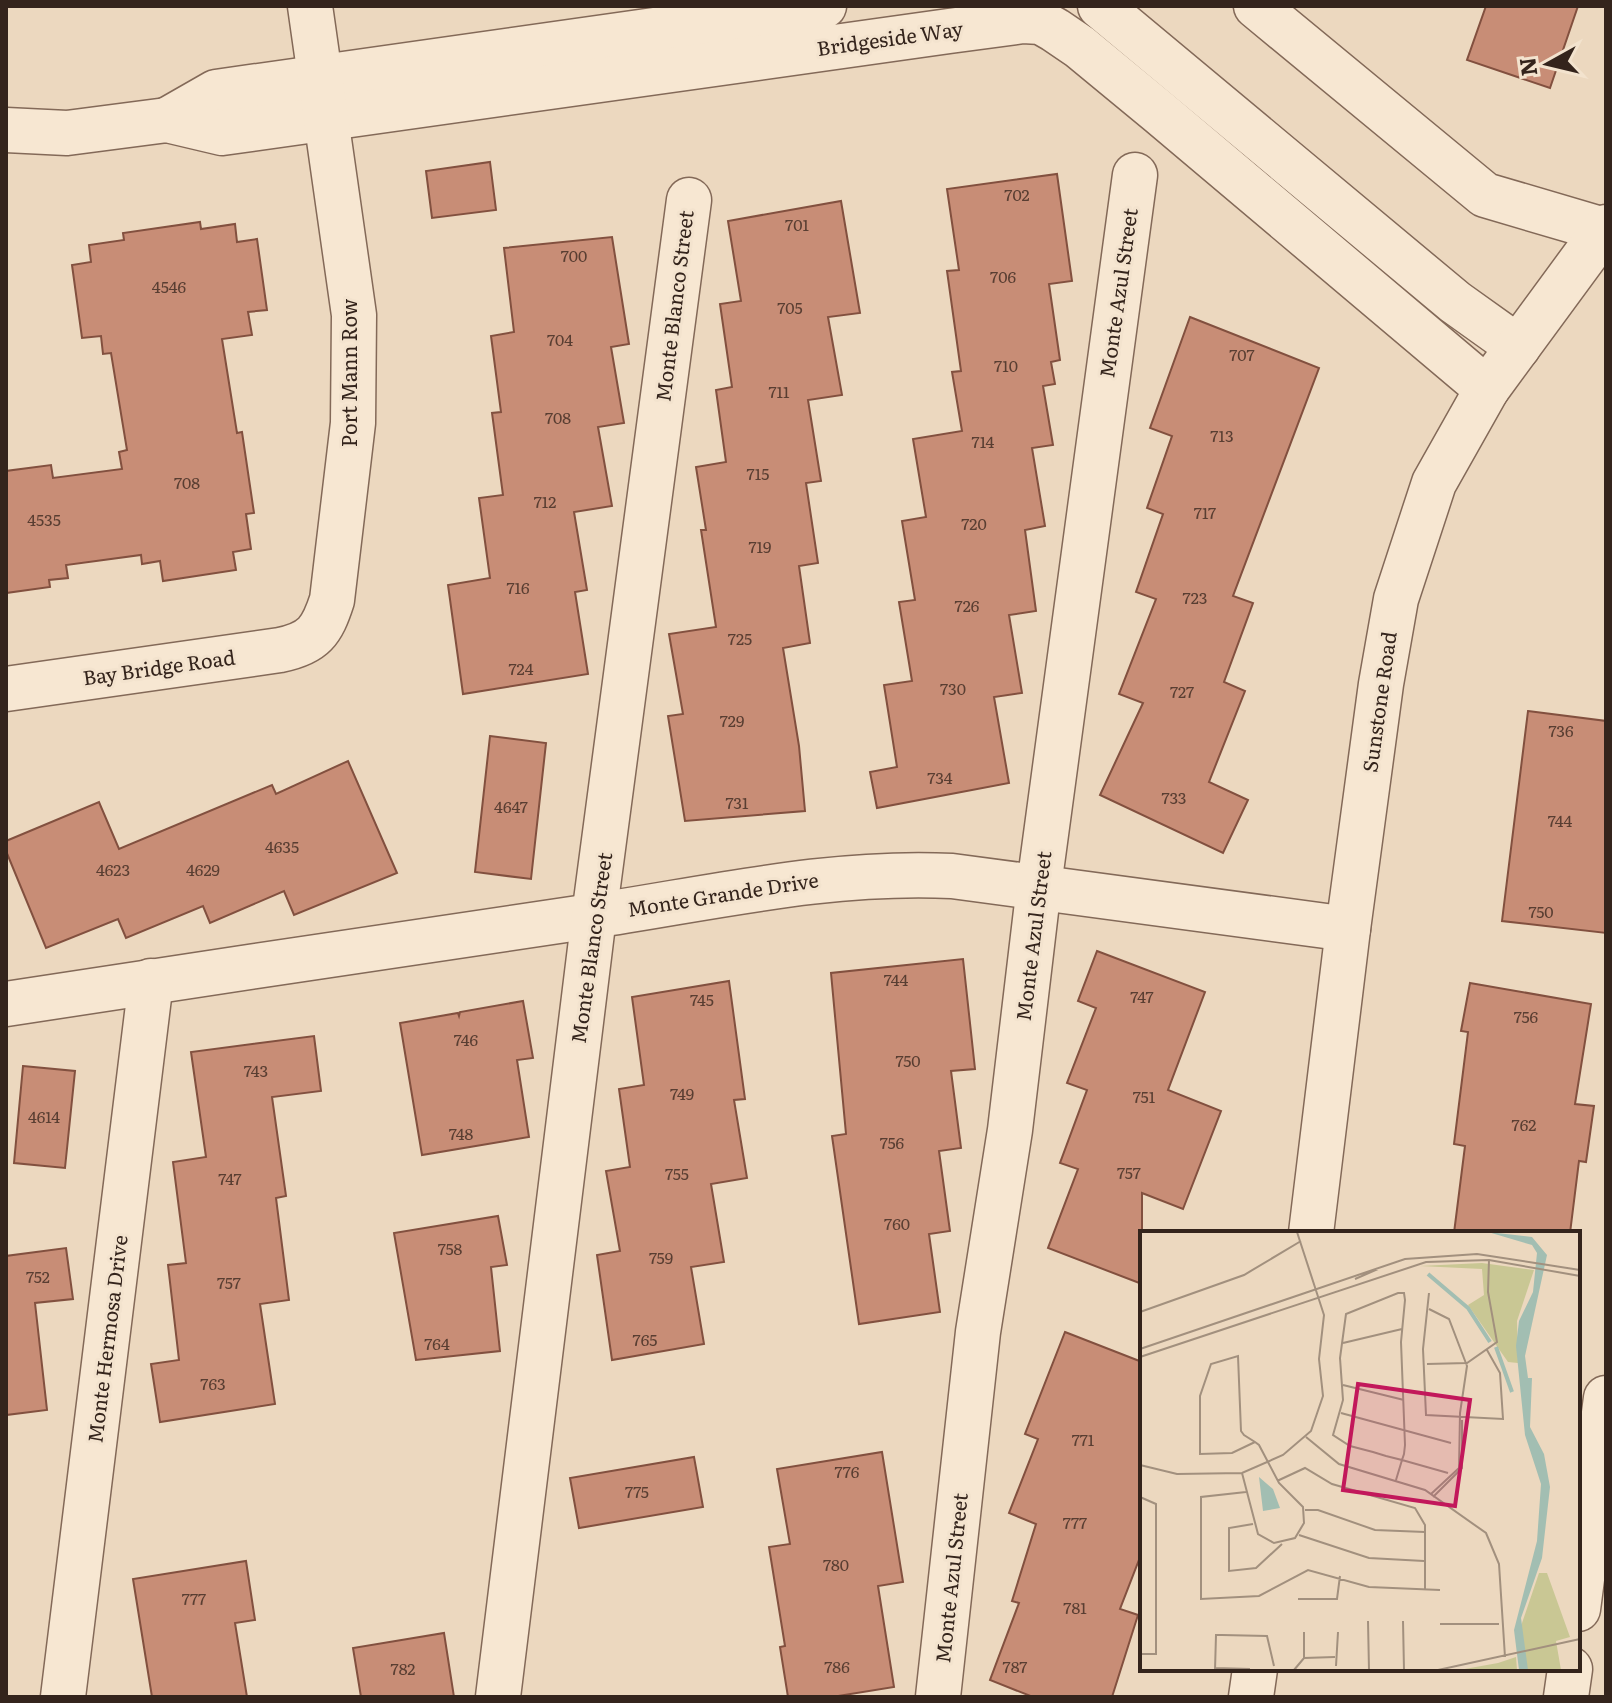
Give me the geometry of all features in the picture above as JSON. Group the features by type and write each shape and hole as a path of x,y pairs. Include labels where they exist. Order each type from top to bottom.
{"street":[{"name":"Port Mann Row","path":"310,6 354,315 353,423 332,600 325,623 311,640"},
{"name":"Bridgeside Way","path":"6,130 67,133 167,120 222,133 323,98 824,6"},
{"path":"1100,6 1455,302 1518,347"},
{"path":"1256,6 1485,195 1605,229"},
{"name":"Bridgeside Way","path":"323,98 1023,21 1041,22 1080,47 1487,389"},
{"name":"Monte Azul Street","path":"938,1697 978,1332 1010,1130 1039,886 1135,175"},
{"name":"Monte Blanco Street","path":"498,1697 594,916 689,200"},
{"name":"Sunstone Road","path":"1311,1231 1348,929 1381,684 1396,599 1434,483 1487,389 1605,229"},
{"name":"Bay Bridge Road","path":"6,689 280,650 311,640"},
{"name":"Monte Grande Drive","path":"6,1004 594,916 747,889 864,876 952,876 1348,929"},
{"name":"Monte Hermosa Drive","path":"63,1697 151,981"},
{"path":"1580,1594 1606,1398"},
{"path":"1251,1697 1255,1671"},
{"path":"1566,1697 1570,1671"}],"building":[{"path":"1486,6 1578,6 1550,88 1467,60"},
{"path":"490,162 496,210 432,218 426,171"},
{"path":"1057,174 1072,281 1049,284 1060,360 1051,362 1055,384 1043,386 1053,445 1032,448 1045,526 1025,530 1036,611 1009,615 1022,693 994,697 1009,783 877,808 870,772 897,767 884,685 912,681 899,602 915,600 902,521 926,517 913,439 962,431 952,372 961,371 947,271 959,270 947,189"},
{"path":"841,201 860,313 828,317 842,395 808,400 821,481 806,483 818,563 799,566 810,643 783,648 799,746 805,811 685,821 668,716 683,714 669,634 716,627 701,530 706,530 696,467 726,462 716,390 732,387 720,304 741,301 728,221"},
{"path":"200,222 201,229 235,224 237,242 257,239 267,310 248,312 252,335 222,339 237,433 242,432 254,513 246,514 251,549 233,552 236,570 163,581 160,561 142,564 141,555 66,565 68,578 49,580 50,587 6,593 6,471 51,465 53,478 122,469 119,452 127,450 111,353 103,354 101,336 82,338 72,265 91,262 89,245 124,240 123,233"},
{"path":"612,237 629,344 611,347 624,423 598,427 612,506 574,512 587,590 575,592 588,674 463,694 448,585 490,578 479,498 503,495 492,413 501,412 491,336 514,332 504,248"},
{"path":"1190,317 1319,368 1233,596 1253,603 1224,682 1245,691 1209,782 1248,800 1223,853 1100,795 1143,703 1119,694 1156,599 1136,592 1163,514 1147,508 1172,436 1150,428"},
{"path":"1528,711 1606,721 1606,933 1502,921"},
{"path":"490,736 546,743 531,879 475,872"},
{"path":"348,761 397,873 294,915 284,891 210,923 203,906 126,938 118,919 46,948 6,851 6,841 99,802 119,849 272,785 276,794"},
{"path":"1097,951 1205,992 1168,1090 1221,1111 1183,1209 1142,1193 1140,1283 1048,1248 1078,1169 1060,1163 1087,1090 1067,1083 1096,1008 1078,1001"},
{"path":"963,959 975,1069 951,1071 961,1148 939,1151 950,1231 929,1234 940,1312 859,1324 832,1136 846,1134 831,973"},
{"path":"729,981 745,1099 734,1100 747,1178 711,1184 724,1262 691,1267 704,1344 612,1360 597,1255 620,1251 606,1171 630,1167 619,1089 644,1085 632,997"},
{"path":"1470,983 1591,1004 1575,1104 1594,1106 1586,1162 1579,1161 1570,1231 1454,1231 1465,1146 1454,1144 1468,1032 1461,1031"},
{"path":"523,1001 533,1058 517,1060 529,1137 422,1155 400,1023 458,1013 459,1016 460,1012"},
{"path":"314,1036 321,1091 272,1097 286,1196 276,1198 289,1300 260,1304 275,1404 160,1422 151,1364 179,1360 168,1265 186,1263 173,1162 206,1157 191,1052"},
{"path":"23,1066 75,1071 65,1168 14,1163"},
{"path":"498,1216 507,1265 491,1267 500,1351 416,1360 394,1233"},
{"path":"66,1248 73,1299 35,1303 47,1410 6,1415 6,1256"},
{"path":"1065,1332 1140,1361 1140,1557 1120,1609 1138,1615 1112,1697 1033,1697 990,1680 1019,1603 1012,1601 1036,1524 1009,1513 1038,1439 1025,1434"},
{"path":"882,1452 903,1582 878,1586 894,1687 832,1697 788,1697 780,1647 785,1646 769,1547 790,1544 777,1469"},
{"path":"694,1457 703,1507 579,1528 570,1478"},
{"path":"246,1561 255,1620 235,1623 247,1697 152,1697 133,1579"},
{"path":"444,1633 454,1697 361,1697 353,1648"}]}
